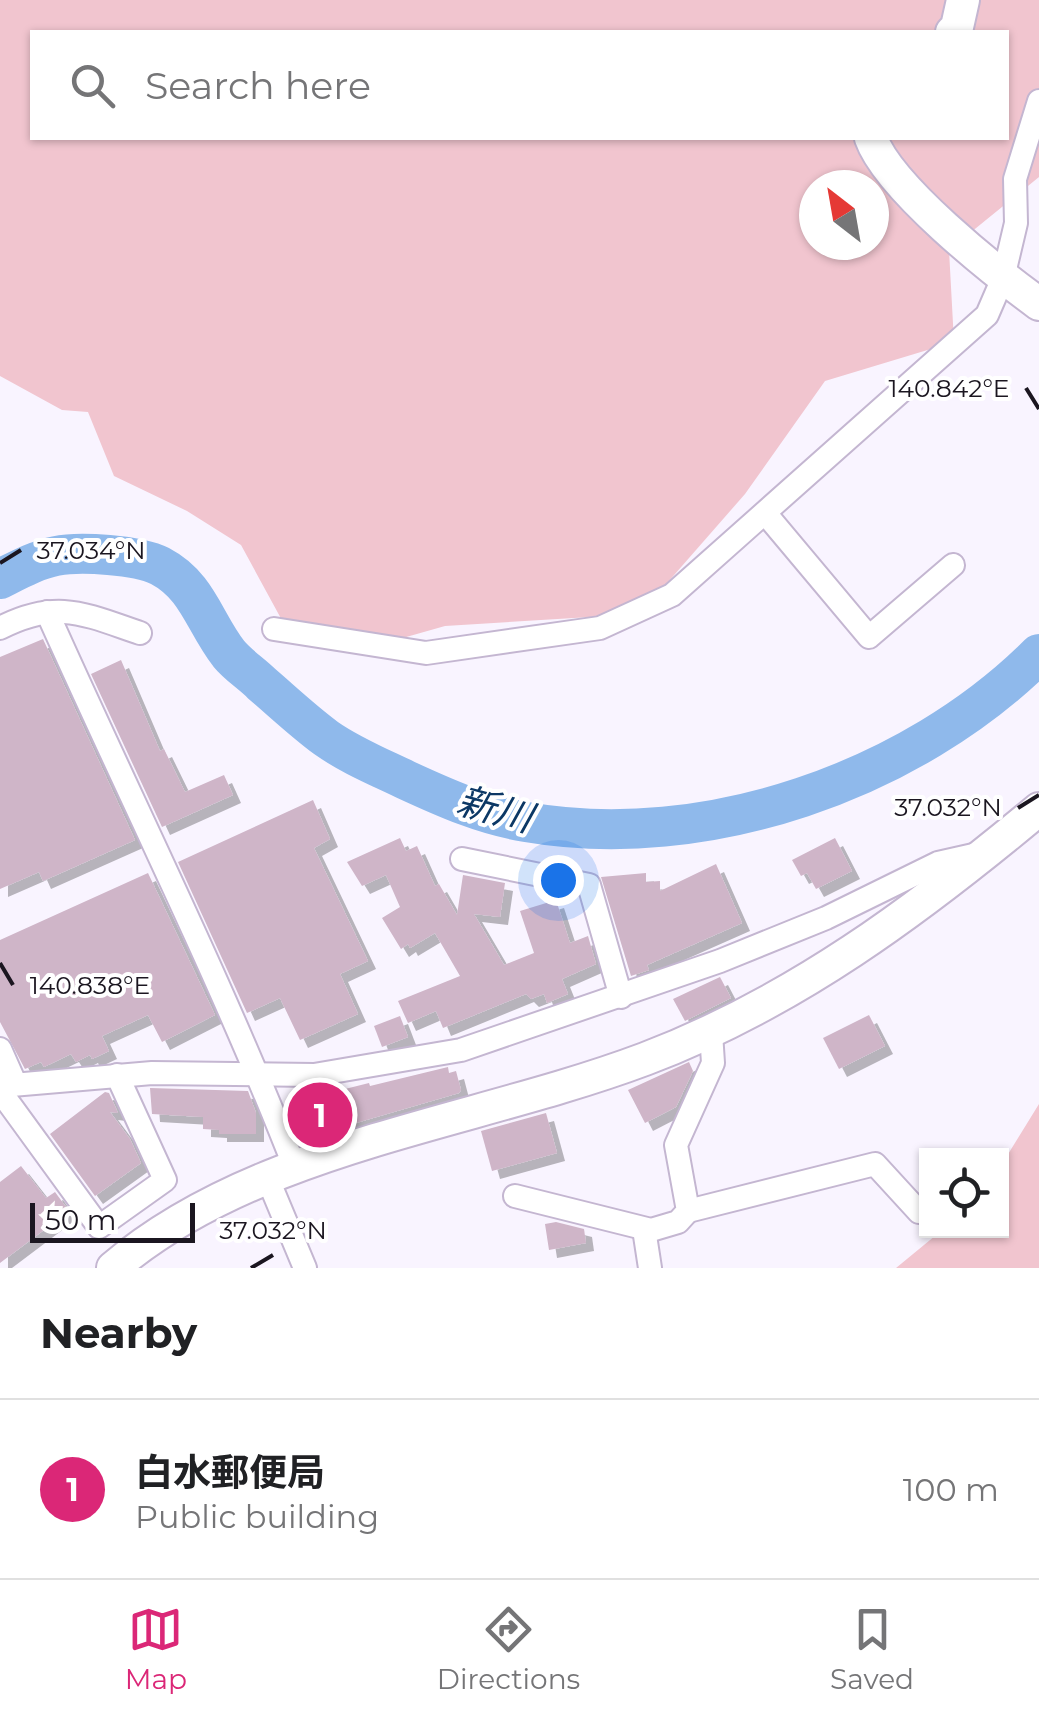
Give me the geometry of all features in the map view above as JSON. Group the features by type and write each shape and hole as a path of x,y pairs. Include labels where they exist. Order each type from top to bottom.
{"street":[{"path":"954,30 962,0"},
{"path":"274,630 426,653 600,628 672,596 986,315 1002,278 1016,223 1015,179 1031,150 1039,101"},
{"path":"872,140 889,170 1002,278 1039,304"},
{"path":"765,513 869,637 952,565"},
{"path":"47,612 260,1076 306,1268"},
{"path":"0,628 28,614 80,612 140,634"},
{"path":"113,1268 147,1239 207,1202 281,1173 569,1086 711,1034 849,956 1039,809"},
{"path":"5,1087 117,1074 314,1074 461,1050 621,997 826,918 938,862 987,852"},
{"path":"462,859 589,886 621,997"},
{"path":"688,1211 676,1145 713,1062 711,1034"},
{"path":"0,1049 5,1087 99,1227 165,1180 117,1074"},
{"path":"515,1196 650,1230 678,1222 688,1211 876,1164 919,1212"},
{"path":"644,1228 650,1268"}],"shaded area":[{"path":"0,0 1039,0 1039,177 949,250 954,342 825,381 745,494 640,614 445,626 371,647 290,635 241,545 187,511 114,476 88,412 62,410 0,376"},
{"path":"1039,1104 1039,1268 896,1268 932,1238 1009,1238 1009,1153"}],"building":[{"path":"43,639 135,840 43,881 39,872 0,889 0,657"},
{"path":"121,660 160,751 164,749 185,792 224,775 233,795 162,827 91,674"},
{"path":"313,800 330,839 314,848 368,961 340,974 358,1014 300,1040 280,998 247,1013 178,862"},
{"path":"400,838 406,851 417,846 435,886 439,884 457,915 463,875 505,883 500,917 474,914 504,965 534,953 520,911 556,900 570,943 588,936 596,964 562,979 568,994 547,1003 544,994 531,999 526,994 443,1028 436,1011 408,1023 398,1001 460,976 435,933 401,949 382,918 400,907 386,875 362,886 347,862"},
{"path":"835,838 852,871 816,889 807,873 801,876 792,860"},
{"path":"716,864 742,923 647,965 649,970 631,976 601,877 646,873 646,882 660,881 660,891"},
{"path":"148,873 215,1015 162,1042 148,1015 102,1036 109,1051 92,1059 90,1055 76,1062 71,1054 44,1067 41,1062 25,1069 0,1022 0,940"},
{"path":"720,977 731,998 685,1021 673,999"},
{"path":"869,1015 885,1046 839,1069 823,1038"},
{"path":"400,1016 408,1037 382,1047 374,1026"},
{"path":"689,1062 693,1071 676,1107 645,1123 628,1090"},
{"path":"448,1067 449,1073 456,1071 459,1093 318,1134 306,1095 335,1087 337,1091 369,1083 370,1086"},
{"path":"150,1088 248,1091 256,1113 256,1134 219,1134 219,1130 203,1129 203,1117 152,1114"},
{"path":"105,1092 118,1113 110,1112 130,1139 141,1163 95,1196 50,1134"},
{"path":"546,1113 557,1153 492,1171 481,1131"},
{"path":"21,1166 46,1198 55,1192 69,1211 0,1263 0,1182"},
{"path":"556,1222 584,1229 586,1243 549,1250 545,1224"}],"waterway":[{"name":"新川","path":"0,579 41,560 66,555 124,557 160,566 192,594 233,658 335,744 406,780 479,810 526,822 594,829 664,827 733,816 802,797 868,771 930,738 988,699 1039,654"}],"place":[{"name":"白水郵便局","path":"320,1115"}]}
